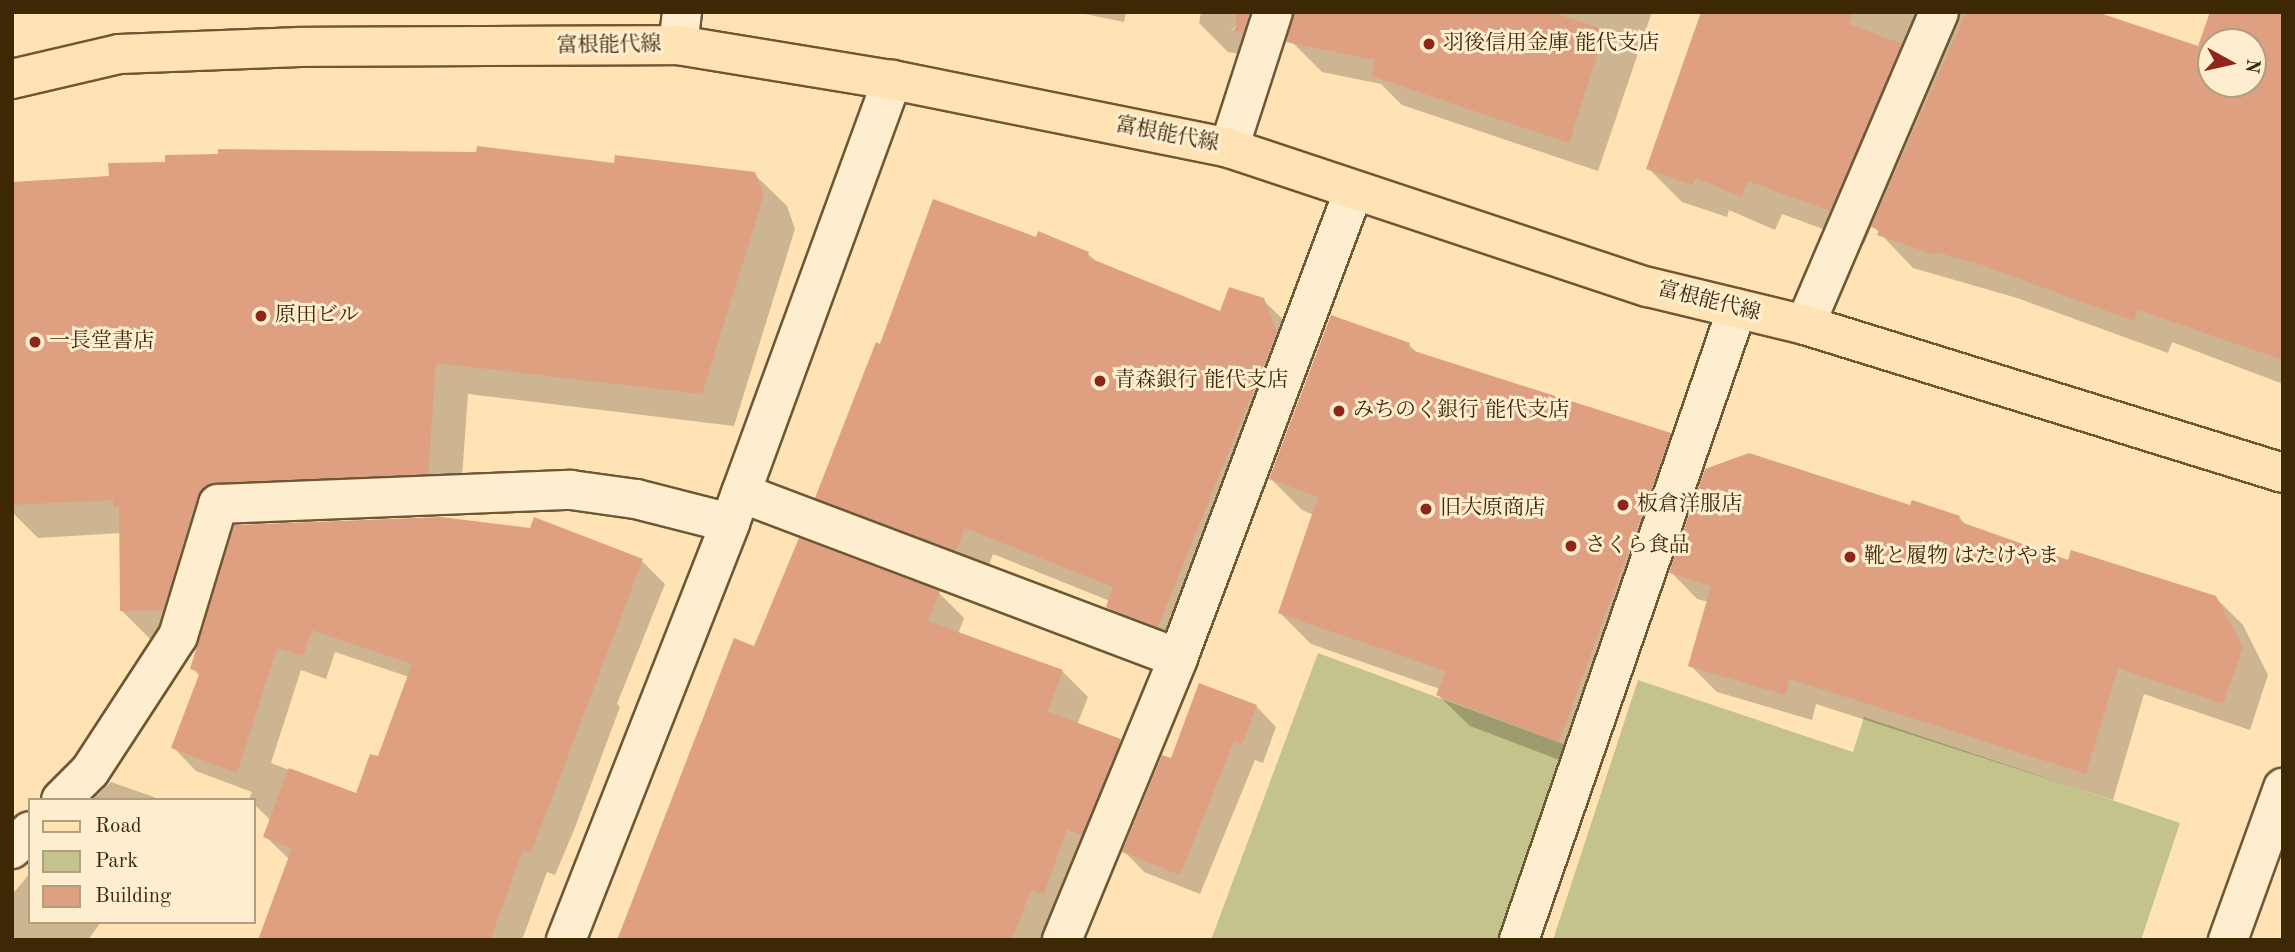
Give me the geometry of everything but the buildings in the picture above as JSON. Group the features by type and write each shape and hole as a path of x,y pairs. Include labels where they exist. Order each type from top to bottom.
{"main road":[{"name":"富根能代線","path":"12,79 119,54 680,29 892,80 1229,148 1648,287 1805,325 2283,474"}],"street":[{"path":"1229,148 1273,12"},
{"path":"1805,325 1938,12"},
{"path":"566,940 736,508 892,80"},
{"path":"1062,940 1178,658 1354,190"},
{"path":"1518,940 1737,309"},
{"path":"63,798 90,771 178,636 218,503 571,490 736,508 1178,658"},
{"path":"2228,940 2283,788"},
{"path":"12,849 28,833"}],"green space":[{"path":"1318,653 1574,748 1503,940 1211,940"},
{"path":"1638,680 1853,752 1864,717 2180,823 2141,940 1553,940"}],"place":[{"name":"羽後信用金庫 能代支店","path":"1429,44"},
{"name":"原田ビル","path":"261,316"},
{"name":"一長堂書店","path":"35,342"},
{"name":"青森銀行 能代支店","path":"1100,381"},
{"name":"みちのく銀行 能代支店","path":"1339,411"},
{"name":"板倉洋服店","path":"1623,505"},
{"name":"旧大原商店","path":"1426,509"},
{"name":"さくら食品","path":"1571,546"},
{"name":"靴と履物 はたけやま","path":"1850,557"}]}
